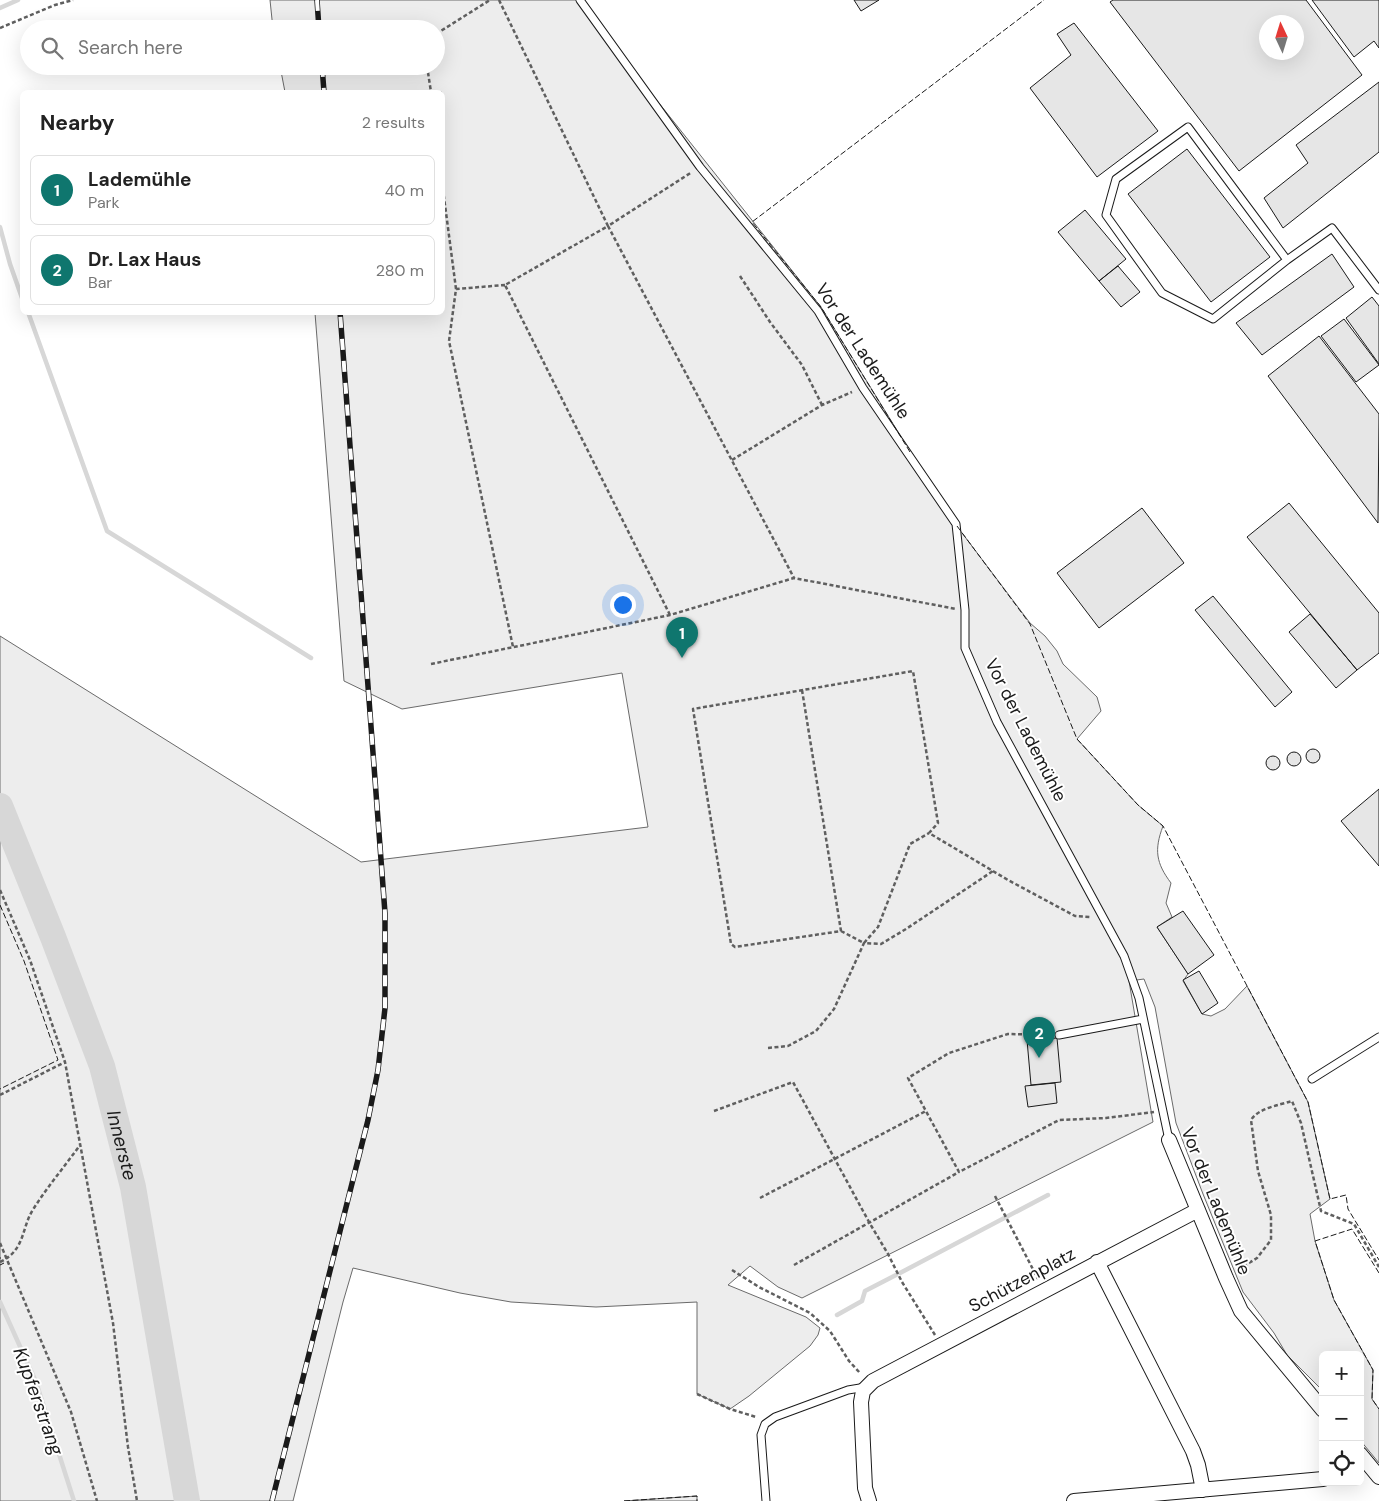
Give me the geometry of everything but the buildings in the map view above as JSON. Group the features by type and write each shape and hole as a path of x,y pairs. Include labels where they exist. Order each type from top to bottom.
{"street":[{"name":"Vor der Lademühle","path":"1169,1140 1236,1302 1248,1320 1319,1405"},
{"name":"Schützenplatz","path":"868,1385 883,1374 1198,1210"},
{"path":"1097,1262 1193,1450 1203,1490"},
{"path":"868,1385 863,1391 861,1402 865,1488 870,1501"},
{"path":"1074,1501 1319,1479"}],"lane":[{"name":"Vor der Lademühle","path":"580,0 700,167 818,310 863,388 956,524 966,610 965,648 997,722 1124,956 1139,998 1169,1140"},
{"path":"1287,260 1188,127 1116,179 1106,215 1162,293 1213,320 1287,260 1332,228 1379,290"},
{"path":"1060,1035 1143,1019"},
{"path":"1312,1079 1379,1037"},
{"path":"766,1501 761,1435 765,1424 774,1417 848,1390 868,1385"}],"path":[{"path":"0,28 55,5 73,0"},
{"path":"445,28 490,0"},
{"path":"499,0 608,226 794,578"},
{"path":"428,75 431,90"},
{"path":"456,289 505,285 608,226 700,167"},
{"path":"445,205 456,289 449,341 513,647"},
{"path":"740,276 770,322 802,365 822,405"},
{"path":"505,285 670,614"},
{"path":"732,460 822,405 863,388"},
{"path":"431,664 670,614 794,578 966,610"},
{"path":"768,1048 788,1046 816,1031 834,1009 864,942 878,927 910,844 929,833 938,823 913,671 693,708 731,944 735,947 841,931 864,942 881,944 993,871"},
{"path":"802,690 841,931"},
{"path":"929,833 1075,916 1103,918"},
{"path":"0,890 30,960 65,1062 112,1323 137,1501"},
{"path":"959,1172 908,1078 949,1054 1008,1034 1060,1035"},
{"path":"0,1096 65,1062"},
{"path":"714,1111 793,1082 926,1324 942,1343"},
{"path":"1226,1278 1257,1258 1271,1240 1271,1215 1258,1171 1251,1124 1252,1118 1272,1107 1292,1101 1301,1123 1321,1211 1354,1224 1379,1267"},
{"path":"794,1265 959,1172 1058,1120 1106,1118 1163,1110"},
{"path":"760,1198 926,1111"},
{"path":"1,1261 18,1247 32,1210 80,1145"},
{"path":"995,1196 1043,1290"},
{"path":"0,1243 71,1412 97,1501"},
{"path":"732,1270 759,1287 810,1313 830,1331 854,1368 868,1385"},
{"path":"697,1394 750,1416 760,1418 774,1417"}],"shaded area":[{"path":"270,0 577,0 821,307 953,521 1030,623 1045,636 1057,651 1063,664 1097,697 1101,711 1077,739 1138,805 1163,826 1158,842 1158,856 1162,869 1171,883 1166,903 1172,917 1157,927 1188,974 1183,981 1202,1014 1211,1016 1225,1009 1247,986 1308,1102 1330,1199 1310,1214 1315,1241 1334,1300 1362,1351 1319,1351 1319,1387 1287,1355 1274,1333 1243,1292 1176,1123 1155,1007 1144,979 1129,981 1153,1122 802,1298 778,1287 750,1266 728,1285 806,1317 820,1328 818,1335 810,1346 749,1396 730,1409 697,1394 697,1302 596,1307 511,1302 460,1293 353,1268 293,1501 0,1501 0,636 361,862 648,827 622,673 402,709 344,681 315,315 445,315 445,90 285,90 282,75 445,75 445,20 272,20"},
{"path":"1364,1354 1373,1370 1372,1399 1379,1409 1379,1463 1364,1445"},
{"path":"697,1496 697,1501 624,1501"}],"waterway":[{"path":"0,8 18,0"},
{"path":"0,227 20,292"},
{"path":"29,315 107,531 311,658"},
{"name":"Innerste","path":"0,806 102,1066 133,1187 187,1501"},
{"path":"900,1273 1048,1195"},
{"path":"837,1315 862,1301 865,1291 896,1275"},
{"name":"Kupferstrang","path":"0,1302 36,1382 74,1501"}],"railway":[{"path":"317,0 318,20"},
{"path":"323,75 324,90"},
{"path":"272,1501 368,1120 378,1070 385,1008 385,913 340,315"}],"fence":[{"path":"910,452 821,307 752,222 1044,0"},
{"path":"957,526 1030,624 1077,739 1138,805 1163,826 1308,1102 1330,1199 1346,1195 1348,1209 1379,1260"},
{"path":"0,905 24,961 58,1060 0,1089"},
{"path":"1379,1273 1352,1229 1315,1241 1334,1300 1373,1370 1372,1399 1379,1409"},
{"path":"0,1265 4,1263"},
{"path":"624,1501 697,1496 697,1501"}],"place":[{"name":"Lademühle","path":"682,658"},
{"name":"Dr. Lax Haus","path":"1039,1058"}]}
